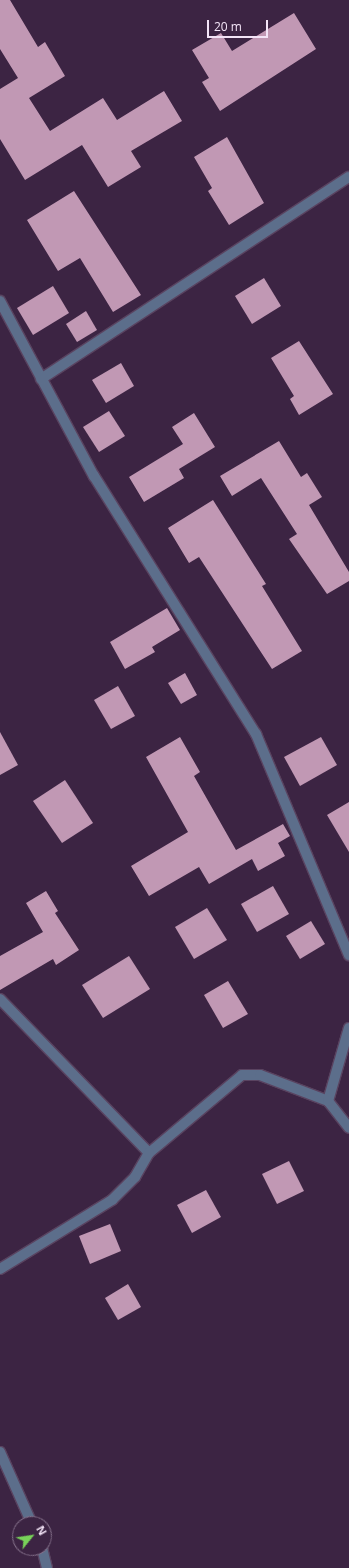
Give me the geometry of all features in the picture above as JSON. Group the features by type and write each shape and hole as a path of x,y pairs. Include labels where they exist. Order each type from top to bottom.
{"street":[{"path":"42,379 349,177"},
{"path":"0,301 94,476 256,734 349,955"},
{"path":"0,999 149,1153"},
{"path":"328,1101 349,1028"},
{"path":"0,1270 112,1200 135,1177 149,1153 242,1075 260,1074 328,1101 349,1128"},
{"path":"0,1452 28,1516"},
{"path":"44,1556 47,1568"}],"building":[{"path":"0,0 10,0 38,47 45,42 65,76 29,98 50,131 103,98 117,120 164,91 182,121 131,151 141,167 108,187 82,145 25,180 0,139 0,89 18,78 0,49"},
{"path":"294,13 316,49 220,111 202,82 209,78 192,50 221,33 232,51"},
{"path":"227,137 264,203 229,225 208,191 212,188 194,157"},
{"path":"74,191 141,295 113,312 80,258 58,271 27,220"},
{"path":"264,278 281,306 252,324 235,296"},
{"path":"53,286 69,313 33,335 17,308"},
{"path":"86,311 97,330 77,342 66,324"},
{"path":"299,341 333,394 299,415 290,399 294,396 271,358"},
{"path":"121,363 134,386 106,403 92,380"},
{"path":"109,411 125,436 99,452 83,427"},
{"path":"194,413 215,447 179,469 184,478 144,502 129,477 183,444 172,427"},
{"path":"279,441 301,477 307,473 322,497 309,505 349,572 349,581 327,594 289,539 297,534 261,478 232,496 220,476"},
{"path":"213,500 266,584 262,586 302,651 272,669 199,557 189,563 168,528"},
{"path":"167,608 180,630 152,647 155,652 125,669 110,642"},
{"path":"185,673 197,695 181,704 168,683"},
{"path":"118,686 135,716 111,729 94,700"},
{"path":"0,732 18,765 0,775"},
{"path":"180,737 200,772 194,776 236,850 283,824 290,836 278,843 285,856 258,871 252,859 209,884 199,867 149,896 131,866 188,832 146,757"},
{"path":"321,737 337,765 300,786 284,757"},
{"path":"65,780 93,823 62,843 33,801"},
{"path":"349,802 349,852 327,815"},
{"path":"273,886 289,914 257,932 241,904"},
{"path":"46,891 58,911 55,913 79,950 56,965 53,959 0,990 0,956 43,932 26,903"},
{"path":"207,908 227,940 194,959 175,927"},
{"path":"311,921 325,944 300,959 286,936"},
{"path":"129,956 150,989 103,1018 82,985"},
{"path":"228,981 248,1014 223,1028 204,995"},
{"path":"289,1161 304,1191 277,1204 262,1174"},
{"path":"206,1190 221,1217 192,1233 177,1205"},
{"path":"110,1224 121,1251 90,1264 79,1236"},
{"path":"128,1284 141,1307 118,1320 105,1298"}]}
